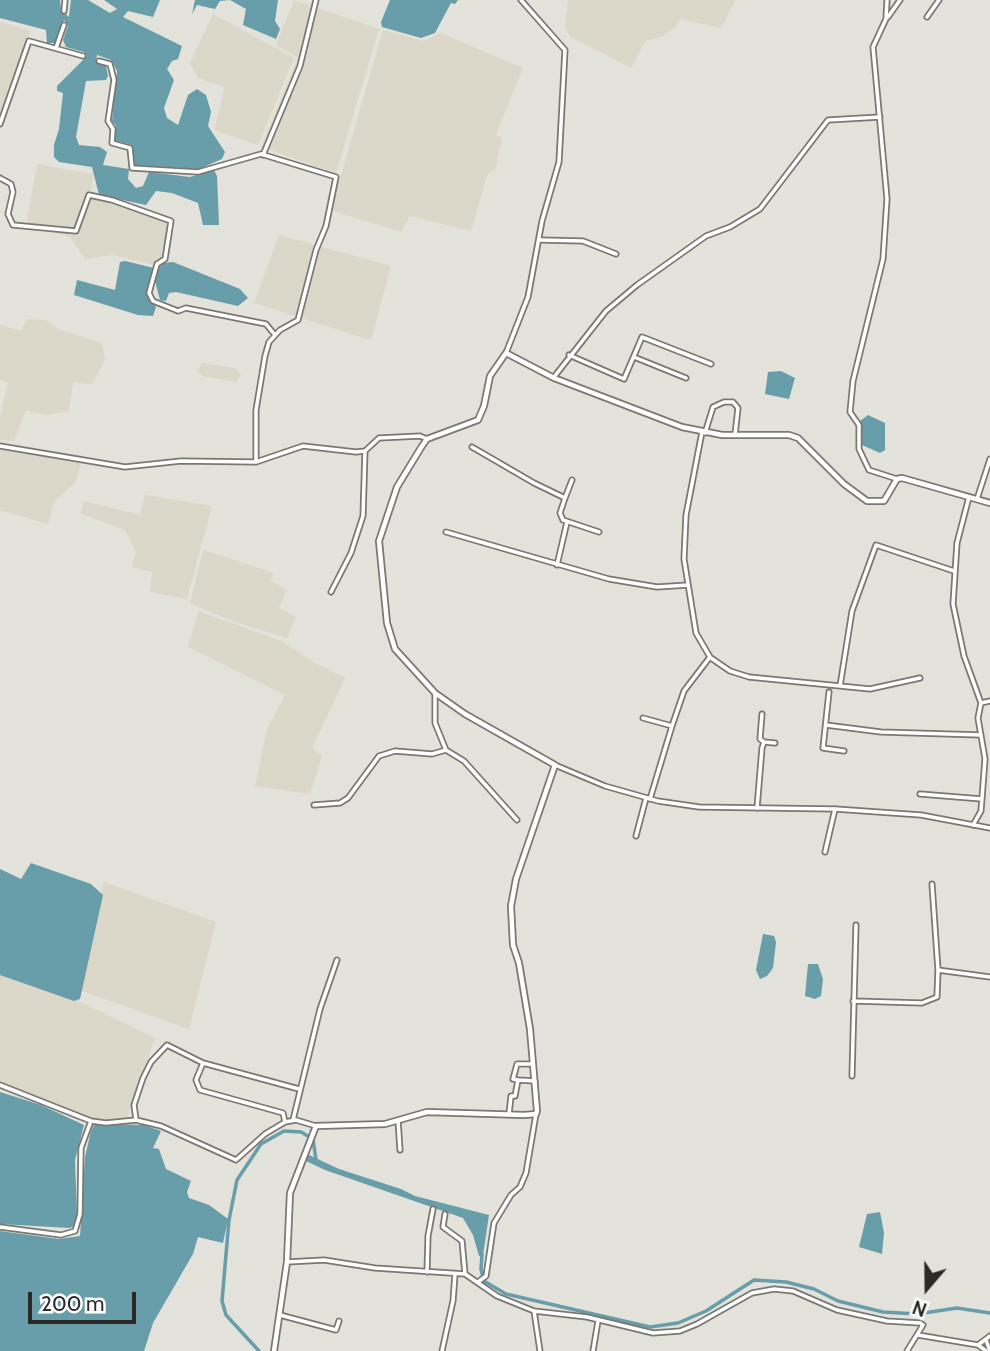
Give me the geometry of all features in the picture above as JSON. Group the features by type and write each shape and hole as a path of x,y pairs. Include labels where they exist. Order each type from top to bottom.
{"main road":[{"path":"274,1351 287,1262 290,1193 315,1128 375,1126 426,1112 536,1114 530,1029 513,944 512,906 516,879 555,765 465,715 435,694 404,661 391,637 379,549 397,487 428,439 478,420 490,376 506,353 551,377 703,432 789,435 798,438 807,443 844,484 867,501 884,501 897,479 990,503"}],"street":[{"path":"64,11 65,0"},
{"path":"263,155 300,66 316,0"},
{"path":"506,353 528,297 559,162 565,50 521,0"},
{"path":"886,19 887,0"},
{"path":"897,479 869,470 859,449 859,425 850,412 853,381 883,259 887,199 873,47 886,19 900,0"},
{"path":"927,18 939,0"},
{"path":"56,48 64,25"},
{"path":"0,124 29,41 83,56"},
{"path":"99,61 112,68 114,80 108,121 114,129 112,143 130,148 132,168 198,172 263,155 336,177 326,226 316,250 298,320 275,335 265,356 256,410 256,462"},
{"path":"551,377 606,311 637,285 706,236 730,227 760,209 828,120 880,117"},
{"path":"0,178 11,184 13,192 8,214 13,225 76,231 89,195 112,200 171,221 165,259 157,264 149,293 153,301 178,311 186,308 266,324 275,335"},
{"path":"540,240 583,241 616,254"},
{"path":"569,355 624,379 642,337 711,364"},
{"path":"634,357 686,378"},
{"path":"735,435 738,408 733,402 724,402 713,407 703,432 687,515 684,559 688,585 696,633 710,657 730,671 749,677 870,690 920,678"},
{"path":"331,592 354,546 363,516 365,451 379,438 420,436 428,439"},
{"path":"0,446 125,467 181,461 256,462 303,446 365,451"},
{"path":"472,447 534,484 565,498"},
{"path":"976,499 990,459"},
{"path":"572,480 560,513 561,518 598,532"},
{"path":"969,496 957,543 953,604 964,656 981,702 978,718 987,759 981,811 973,825"},
{"path":"557,565 568,522"},
{"path":"446,531 608,579 657,587 688,585"},
{"path":"839,686 852,611 875,545 954,571"},
{"path":"636,836 684,691 710,657"},
{"path":"829,692 823,748 844,751"},
{"path":"435,694 435,723 446,750 464,761 517,820"},
{"path":"981,702 990,701"},
{"path":"761,714 760,739 775,743"},
{"path":"643,718 673,726"},
{"path":"826,725 881,732 981,735"},
{"path":"757,808 764,742"},
{"path":"314,805 340,803 348,798 379,755 395,751 419,754 446,750"},
{"path":"555,765 605,786 648,799 699,807 835,809 921,815 990,828"},
{"path":"920,794 982,799"},
{"path":"825,852 835,809"},
{"path":"853,1000 926,1003 937,997 938,970 932,884"},
{"path":"852,1076 856,925"},
{"path":"293,1120 299,1090 337,960"},
{"path":"938,970 990,977"},
{"path":"136,1120 134,1105 137,1095 151,1062 167,1045 203,1063 299,1090"},
{"path":"203,1063 196,1080 200,1090 283,1113 285,1122"},
{"path":"532,1065 517,1064 513,1079 535,1081"},
{"path":"509,1114 511,1096 515,1096 518,1080"},
{"path":"0,1085 91,1121 106,1124 136,1120 176,1132 236,1160 265,1134 285,1122 293,1120 315,1128"},
{"path":"478,1282 486,1276 494,1223 520,1187 526,1173 536,1114"},
{"path":"398,1120 400,1150"},
{"path":"0,1227 61,1235 75,1231 80,1214 80,1149 91,1121"},
{"path":"427,1272 428,1236 433,1209"},
{"path":"445,1214 443,1227 462,1241 465,1274"},
{"path":"287,1262 324,1260 358,1266 465,1274 497,1296 534,1311 653,1333 680,1331 712,1318 752,1293 774,1289 793,1291 837,1310 887,1321 920,1323 923,1325 907,1351"},
{"path":"442,1351 453,1301 455,1274"},
{"path":"534,1311 540,1351"},
{"path":"280,1315 336,1330 339,1321"},
{"path":"593,1351 598,1321"},
{"path":"918,1335 978,1345 988,1351"},
{"path":"978,1345 988,1337"},
{"path":"988,1337 988,1351"}],"shaded area":[{"path":"294,0 379,29 336,173 261,147 298,58 276,45"},
{"path":"568,0 735,0 721,28 680,19 676,27 663,36 645,41 631,68 571,37 565,28"},
{"path":"213,14 294,58 258,145 214,130 225,87 198,78 190,63"},
{"path":"1,22 30,31 0,117 0,24"},
{"path":"383,30 424,41 440,33 523,68 496,134 502,139 495,170 488,173 471,231 410,216 401,232 331,210"},
{"path":"37,164 93,174 90,197 169,222 164,257 152,264 112,255 85,259 70,237 26,224"},
{"path":"279,235 391,266 371,340 254,303"},
{"path":"27,319 46,320 60,330 102,343 105,360 92,384 73,382 69,411 47,415 26,410 14,441 0,440 0,417 8,382 0,380 0,325 21,331"},
{"path":"202,363 235,368 241,375 236,382 202,376 197,371"},
{"path":"16,445 83,456 75,483 54,501 48,524 0,510 0,448"},
{"path":"145,495 212,506 187,599 150,592 152,572 132,567 136,552 125,530 81,514 83,501 140,515"},
{"path":"203,550 273,573 271,581 287,589 279,608 296,617 287,638 234,622 190,603"},
{"path":"198,611 281,641 345,678 312,748 322,755 310,794 255,786 267,729 285,695 188,647"},
{"path":"104,882 216,922 189,1029 79,990"},
{"path":"0,963 155,1038 122,1132 0,1087"}],"water":[{"path":"0,0 60,0 61,10 69,17 71,0 88,0 110,13 117,9 104,0 160,0 153,17 128,11 123,17 182,46 178,59 172,61 167,69 174,80 164,108 167,118 178,125 188,95 197,89 206,95 211,112 208,126 225,152 222,159 199,169 135,165 132,145 115,141 116,126 112,121 117,71 111,60 97,55 96,61 106,66 108,76 106,80 86,81 76,137 79,145 100,147 107,152 103,165 129,169 128,179 136,188 143,186 149,172 190,177 214,170 217,176 219,225 203,225 198,203 172,193 156,191 146,205 99,195 92,167 59,162 54,157 63,93 57,91 57,86 87,56 84,52 66,47 63,40 68,26 64,20 55,43 47,43 46,30 0,18"},
{"path":"195,0 230,0 220,1 215,9 197,5 192,14"},
{"path":"230,0 278,0 275,21 280,29 276,39 243,25 246,9"},
{"path":"390,0 458,0 455,4 451,3 435,33 421,38 382,27 381,22"},
{"path":"120,262 154,268 147,289 148,298 156,307 153,316 138,315 74,295 77,280 115,290"},
{"path":"173,262 240,289 248,298 238,306 176,292 169,293 166,301 160,300 155,281 158,269 163,263"},
{"path":"781,371 795,378 789,399 765,394 768,372"},
{"path":"868,415 885,423 885,450 880,453 862,445 860,421"},
{"path":"31,863 91,884 103,895 80,999 74,1001 0,975 0,869 21,879"},
{"path":"763,934 774,936 776,942 773,968 767,976 760,979 756,970"},
{"path":"808,964 818,964 823,979 821,996 815,999 805,996"},
{"path":"0,1092 41,1105 84,1125 75,1160 76,1225 70,1228 0,1224"},
{"path":"94,1125 144,1125 161,1131 153,1148 159,1149 166,1169 191,1181 187,1192 189,1198 209,1205 228,1219 223,1243 198,1237 193,1254 153,1323 144,1351 0,1351 0,1231 59,1239 80,1236 85,1157 91,1131"},
{"path":"307,1154 339,1169 415,1196 489,1215 483,1255 479,1256 473,1235 463,1218 325,1170 304,1160"},
{"path":"880,1212 884,1233 882,1254 859,1247 867,1214"}],"waterway":[{"path":"259,1351 226,1315 222,1301 229,1220 237,1180 261,1144 284,1131 301,1132 313,1139 316,1160"},
{"path":"482,1254 481,1269 484,1281 506,1294 650,1327 678,1323 706,1311 754,1280 786,1282 814,1289 838,1301 883,1312 917,1314 957,1308 990,1313"}]}
